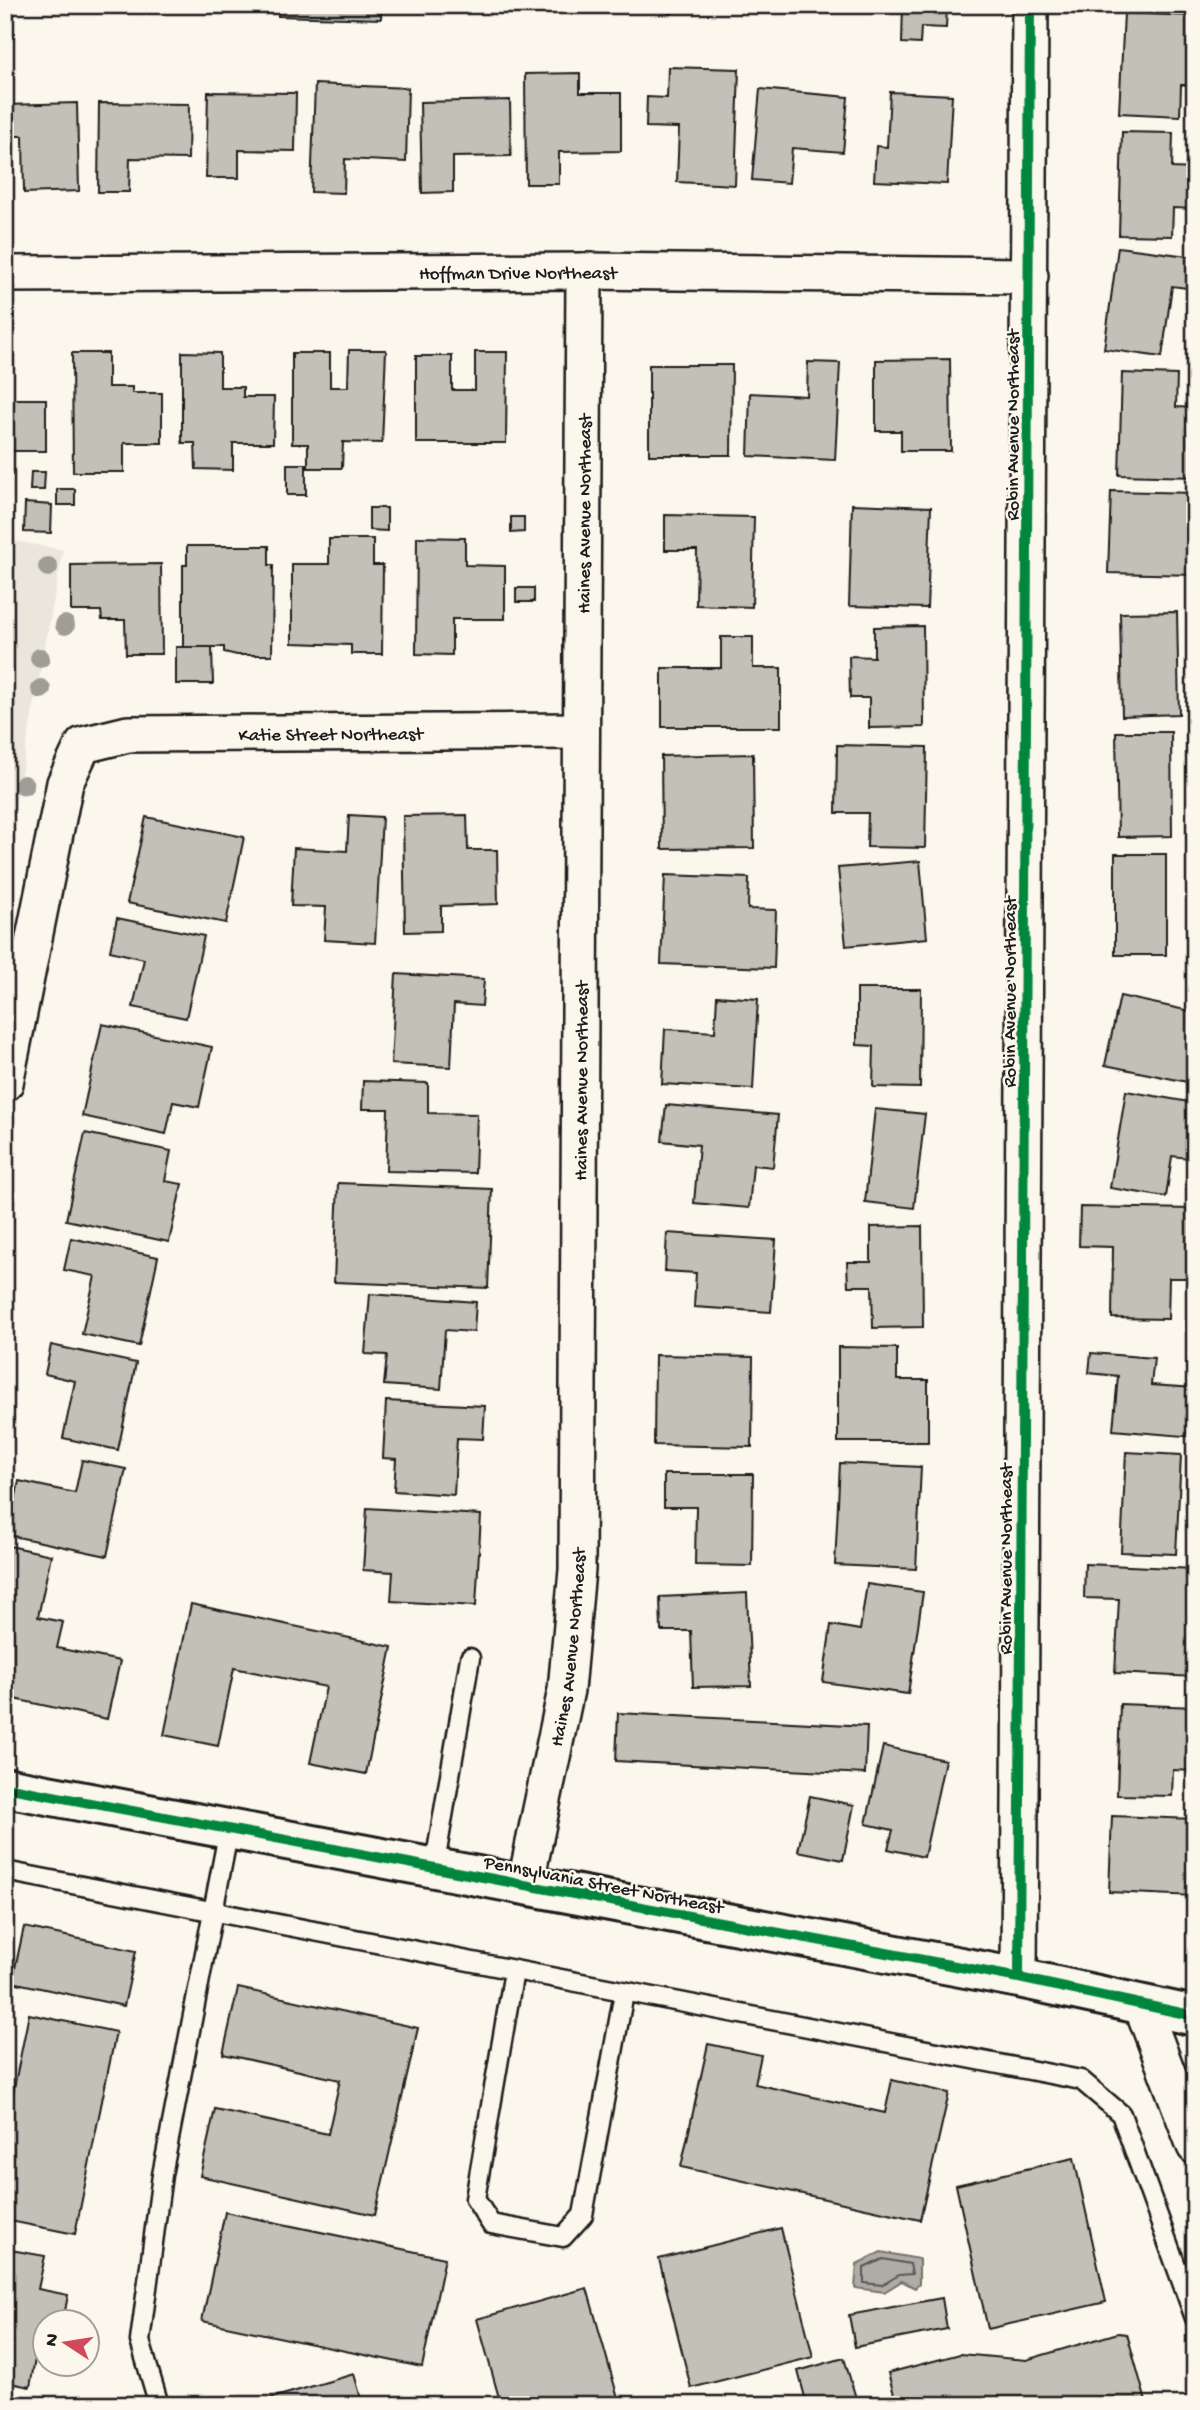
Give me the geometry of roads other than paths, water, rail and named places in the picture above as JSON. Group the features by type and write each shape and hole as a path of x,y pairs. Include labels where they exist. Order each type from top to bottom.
{"street":[{"name":"Robin Avenue Northeast","path":"1019,1978 1030,5"},
{"name":"Hoffman Drive Northeast","path":"5,274 584,271 1030,276"},
{"name":"Haines Avenue Northeast","path":"525,1886 566,1690 577,1570 584,271"},
{"name":"Katie Street Northeast","path":"7,1066 65,783 83,745 128,734 580,731"},
{"name":"Pennsylvania Street Northeast","path":"5,1787 1019,1978 1195,2016"},
{"path":"1142,2006 1195,2146"}],"lane":[{"path":"434,1868 470,1658"},
{"path":"159,2405 140,2342 162,2175 229,1829"},
{"path":"5,1871 213,1909 624,1993 1013,2064 1081,2080 1121,2114 1195,2318"},
{"path":"514,1971 475,2199 491,2224 563,2237 583,2216 624,1993"}],"water":[{"path":"881,2252 919,2259 919,2284 915,2288 902,2281 884,2292 855,2288 857,2264"}]}
